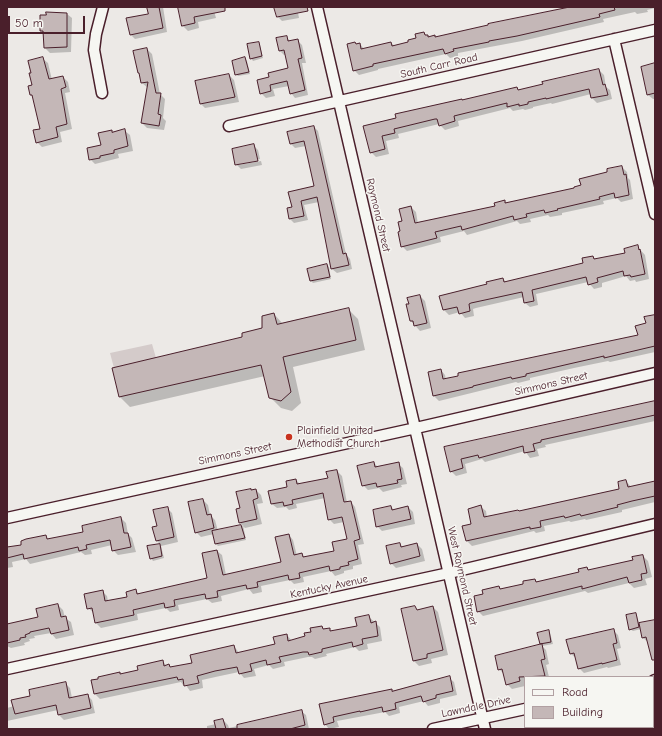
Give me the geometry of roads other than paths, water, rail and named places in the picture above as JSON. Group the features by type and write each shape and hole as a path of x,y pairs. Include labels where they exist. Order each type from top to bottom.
{"street":[{"path":"102,93 94,50 96,34 103,7"},
{"name":"Raymond Street","path":"317,7 416,428"},
{"name":"South Carr Road","path":"229,126 655,30"},
{"path":"614,40 655,214"},
{"name":"Simmons Street","path":"7,518 416,428 655,373"},
{"name":"West Raymond Street","path":"416,428 485,729"},
{"name":"Kentucky Avenue","path":"7,669 449,573 655,524"},
{"name":"Lawndale Drive","path":"433,729 524,709"}],"place":[{"name":"Plainfield United Methodist Church","path":"289,437"}]}
